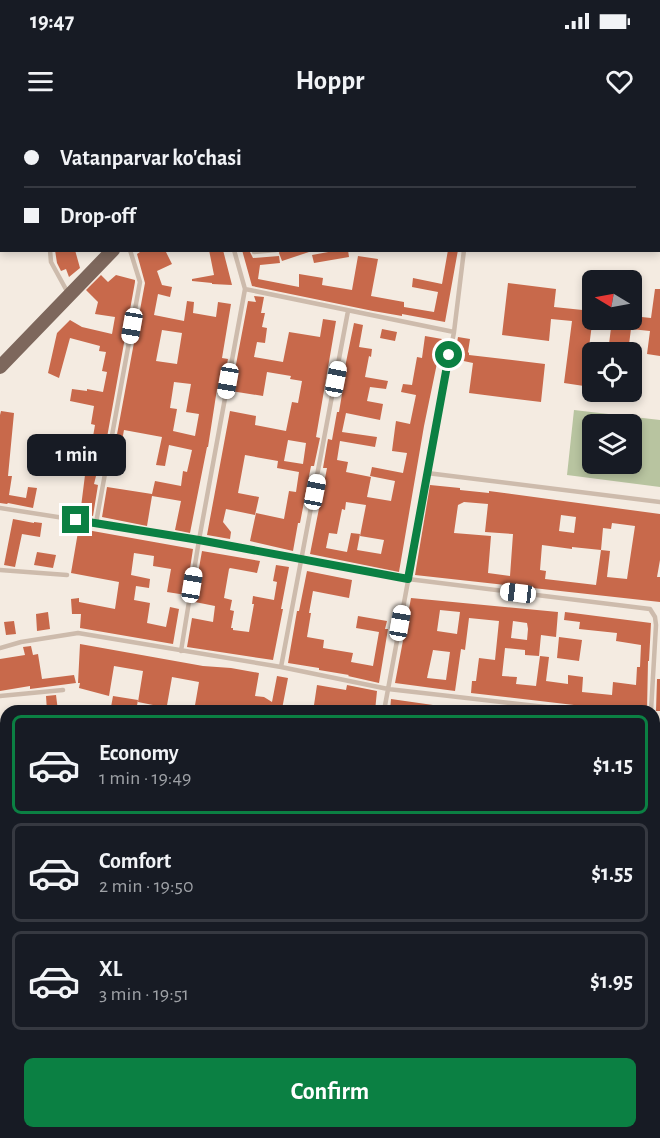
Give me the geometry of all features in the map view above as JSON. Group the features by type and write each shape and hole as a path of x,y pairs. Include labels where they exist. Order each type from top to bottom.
{"main road":[{"path":"0,367 111,252"}],"lane":[{"path":"50,252 51,262 70,295"},
{"path":"96,523 140,282 131,252"},
{"path":"181,651 245,289 235,252"},
{"path":"385,705 454,332 465,252"},
{"path":"245,289 454,332"},
{"path":"281,667 348,311"},
{"path":"427,473 660,502"},
{"path":"0,508 199,540 408,579 650,609 658,626 657,664 652,705"},
{"path":"0,570 67,575"},
{"path":"0,648 21,642 78,633 281,667 388,689 513,705"},
{"path":"0,696 63,690"}],"green space":[{"path":"574,410 608,414 582,414 582,474 642,474 642,418 660,420 660,487 567,475"}],"building":[{"path":"55,252 76,252 80,268 69,277 66,269 61,271"},
{"path":"166,252 172,264 157,271 162,285 172,287 170,297 158,294 154,315 184,321 187,301 194,302 193,313 216,317 218,302 231,304 222,358 228,359 222,389 217,389 208,447 190,533 175,530 181,501 152,496 147,526 102,517 107,487 152,494 155,481 181,486 183,471 187,472 192,450 169,445 165,466 156,465 162,437 124,430 119,457 113,456 145,283 137,254","holes":["162,330 182,333 177,364 156,361","174,382 191,384 186,412 199,414 195,436 173,431 177,409 170,408"]},
{"path":"209,252 224,252 232,285 192,281 192,279 214,275"},
{"path":"243,252 250,252 253,258 279,256 280,263 260,265 258,279 299,287 299,274 323,278 322,285 352,290 358,256 378,259 371,296 404,302 404,307 434,312 438,292 412,287 413,278 442,284 448,252 458,252 445,322 373,311 252,286"},
{"path":"279,252 309,252 282,261"},
{"path":"348,252 349,257 314,263 312,255"},
{"path":"101,275 108,282 116,275 135,280 135,282 104,454 99,453 99,456 90,454 95,425 91,424 94,406 70,401 72,389 103,392 107,372 102,371 106,352 99,351 100,346 70,338 59,378 48,373 57,333 70,320 82,327 112,334 115,317 95,314 98,302 86,290"},
{"path":"508,283 556,289 554,307 582,310 582,330 591,330 590,342 582,342 582,386 564,383 572,321 551,319 549,341 502,335"},
{"path":"655,289 660,289 660,356 647,354 650,331 640,330 642,317 651,318"},
{"path":"254,296 264,297 261,313 265,313 262,327 267,328 265,343 257,342 254,357 283,362 289,332 320,337 323,319 336,321 316,437 320,438 314,466 311,466 293,551 250,541 256,513 284,519 289,491 296,492 299,472 277,468 278,461 245,455 238,493 259,497 255,515 226,509 223,522 231,532 230,539 207,535 230,411 256,416 255,425 286,431 292,402 298,403 302,381 290,379 291,376 267,372 263,396 231,391 248,301 256,302","holes":["288,440 306,443 303,464 284,461"]},
{"path":"354,323 363,325 359,347 372,349 365,377 388,381 386,389 370,387 367,401 383,404 380,420 346,413 342,432 377,437 375,447 340,441 337,460 348,462 346,472 371,477 367,497 391,501 395,481 370,476 372,467 403,473 407,453 392,451 396,421 410,424 416,395 401,392 403,384 412,385 417,357 422,358 425,336 442,339 424,426 399,572 310,554 327,468 323,468 328,439 332,440 337,412 339,412 344,382 342,382","holes":["346,502 366,505 360,536 384,540 381,554 357,550 360,534 351,533 347,552 326,548 329,533 337,534 342,509 345,510"]},
{"path":"382,329 397,332 395,341 380,338"},
{"path":"611,330 631,330 629,342 609,342"},
{"path":"458,337 470,339 469,355 545,364 541,402 469,393 473,363 454,359"},
{"path":"1,411 14,413 8,476 12,476 9,495 26,498 28,487 37,488 33,508 0,503"},
{"path":"85,475 96,476 94,484 98,485 93,516 60,513 61,504 81,507"},
{"path":"430,485 660,514 660,560 657,577 660,577 660,602 415,575","holes":["464,502 488,504 485,532 513,534 510,576 488,573 491,536 454,533 458,505","561,515 576,517 574,533 559,531","612,523 635,526 627,579 607,577 610,551 601,550 603,528 611,529","542,545 601,550 596,585 545,579 546,571 540,570"]},
{"path":"13,519 42,523 40,537 22,534 15,567 4,565"},
{"path":"87,530 193,549 186,595 167,592 171,569 153,566 154,556 134,553 131,575 150,579 149,588 136,586 134,600 150,603 147,623 166,627 170,607 179,609 173,644 80,628 81,614 72,614 71,599 79,598 79,602 115,609 119,582 71,573 78,532 86,533"},
{"path":"202,551 260,561 257,573 229,569 224,598 232,600 230,610 234,611 231,628 233,630 249,632 254,604 252,604 253,596 274,600 277,582 273,581 276,565 289,567 273,660 187,647 192,618 213,622 215,606 195,602 194,596"},
{"path":"37,552 56,555 53,568 34,565"},
{"path":"307,571 352,580 349,598 313,591 307,637 324,640 323,648 353,653 351,662 373,666 379,632 356,628 358,616 387,621 385,629 388,629 379,683 288,663"},
{"path":"411,598 558,612 556,637 541,635 539,656 525,655 525,650 505,648 502,676 517,677 516,684 536,686 540,656 549,657 546,681 568,684 568,675 583,677 582,692 612,695 613,682 636,685 641,645 616,641 617,633 579,629 580,622 564,620 565,612 651,623 647,705 574,705 471,693 472,681 476,681 479,658 495,660 499,621 469,618 465,650 461,649 455,691 395,683","holes":["440,610 460,612 457,634 437,631","513,621 527,623 527,640 511,638","433,650 450,652 446,680 427,678"]},
{"path":"48,612 50,629 37,631 36,614"},
{"path":"14,621 16,634 6,635 4,622"},
{"path":"559,637 582,640 579,661 557,658"},
{"path":"80,644 203,666 259,673 255,696 264,697 272,702 277,676 288,678 283,705 195,705 199,682 172,677 167,705 138,702 143,671 114,666 109,696 79,688 80,683 78,683"},
{"path":"31,646 33,655 38,654 42,679 74,675 76,683 30,689 30,686 0,691 0,659 25,655 23,647"},
{"path":"657,679 660,679 660,705 656,705"},
{"path":"317,685 346,690 347,685 377,691 376,705 314,705"},
{"path":"56,695 57,705 47,705 46,696"},
{"path":"113,696 138,700 137,705 111,705"},
{"path":"391,699 433,705 390,705"}],"route":[{"path":"76,520 199,540 408,579 449,355"}]}
